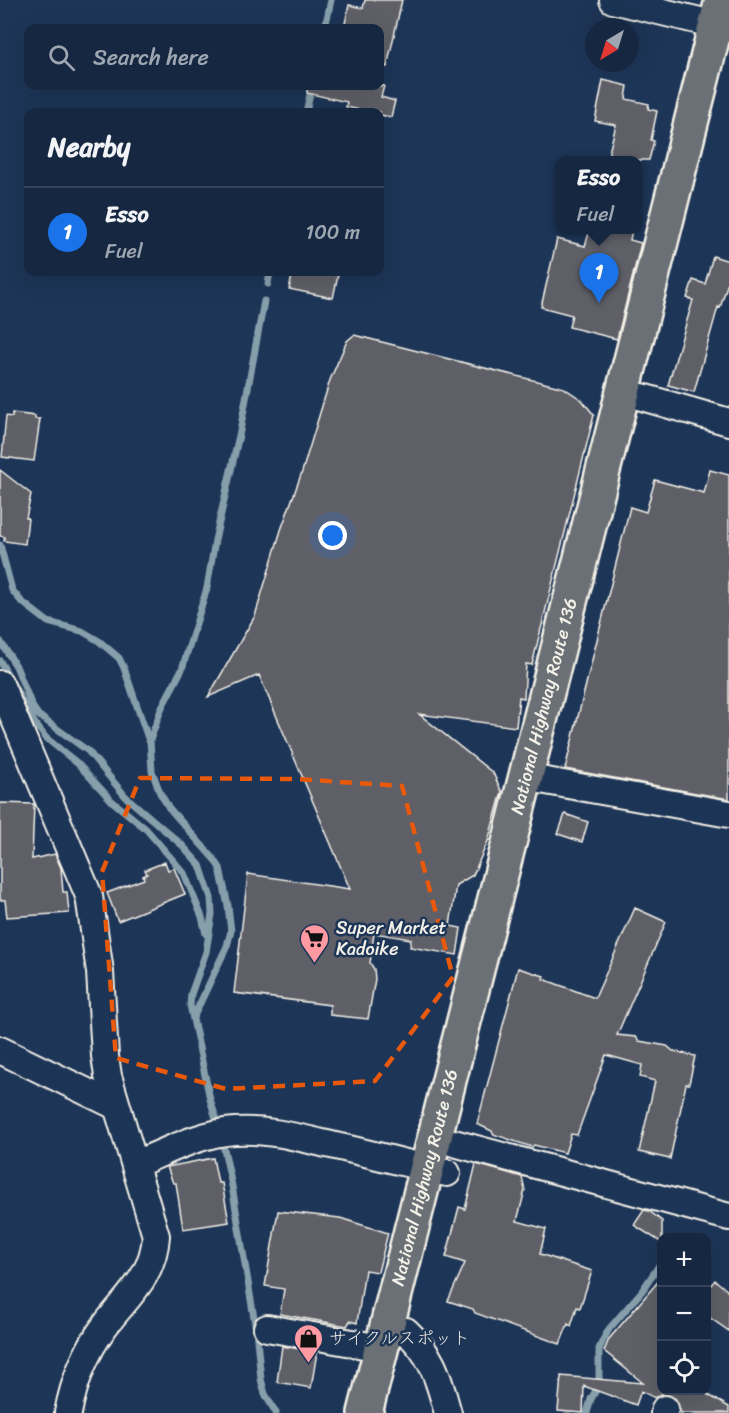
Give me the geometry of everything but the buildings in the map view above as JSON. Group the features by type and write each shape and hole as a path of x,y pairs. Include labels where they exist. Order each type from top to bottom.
{"highway":[{"name":"National Highway Route 136","path":"364,1413 394,1339 442,1161 722,17"},
{"name":"National Highway Route 136","path":"535,780 642,398 729,60"},
{"name":"National Highway Route 136","path":"385,1413 394,1339"}],"street":[{"path":"613,0 722,17"},
{"path":"642,398 729,422"},
{"path":"0,684 89,896 100,972 105,1056 116,1106 136,1164 156,1236 155,1253 151,1265 87,1352 74,1386 68,1413"},
{"path":"535,780 729,814"},
{"path":"0,1050 116,1106"},
{"path":"136,1164 199,1138 234,1131 277,1133 376,1154 442,1161 729,1217"},
{"path":"267,1328 394,1339 420,1344 431,1360 448,1413"}],"highlighted area":[{"path":"140,778 296,779 402,786 453,977 375,1081 226,1089 116,1058 102,872"}],"waterway":[{"path":"326,24 331,0"},
{"path":"307,108 311,90"},
{"path":"268,284 269,276"},
{"path":"193,1018 227,946 231,931 228,906 220,868 169,808 160,793 152,771 150,740 162,707 182,669 207,588 264,301"},
{"path":"0,545 12,590 21,601 48,622 82,631 99,641 119,658 149,741"},
{"path":"0,641 16,666 38,715 88,751 126,797 182,845 200,865 211,898 212,914 206,952 191,994 190,1005 232,1186 256,1330 261,1379 265,1394 276,1413"},
{"path":"0,661 34,722 46,738 77,763 112,801 146,829 184,873 202,917 206,934"},
{"path":"587,1413 591,1399 599,1385 599,1349 603,1340 609,1329 642,1291 657,1268"}],"place":[{"name":"Esso","path":"599,303"},
{"name":"Super Market Kadoike","path":"315,964"},
{"name":"サイクルスポット","path":"308,1364"}]}
